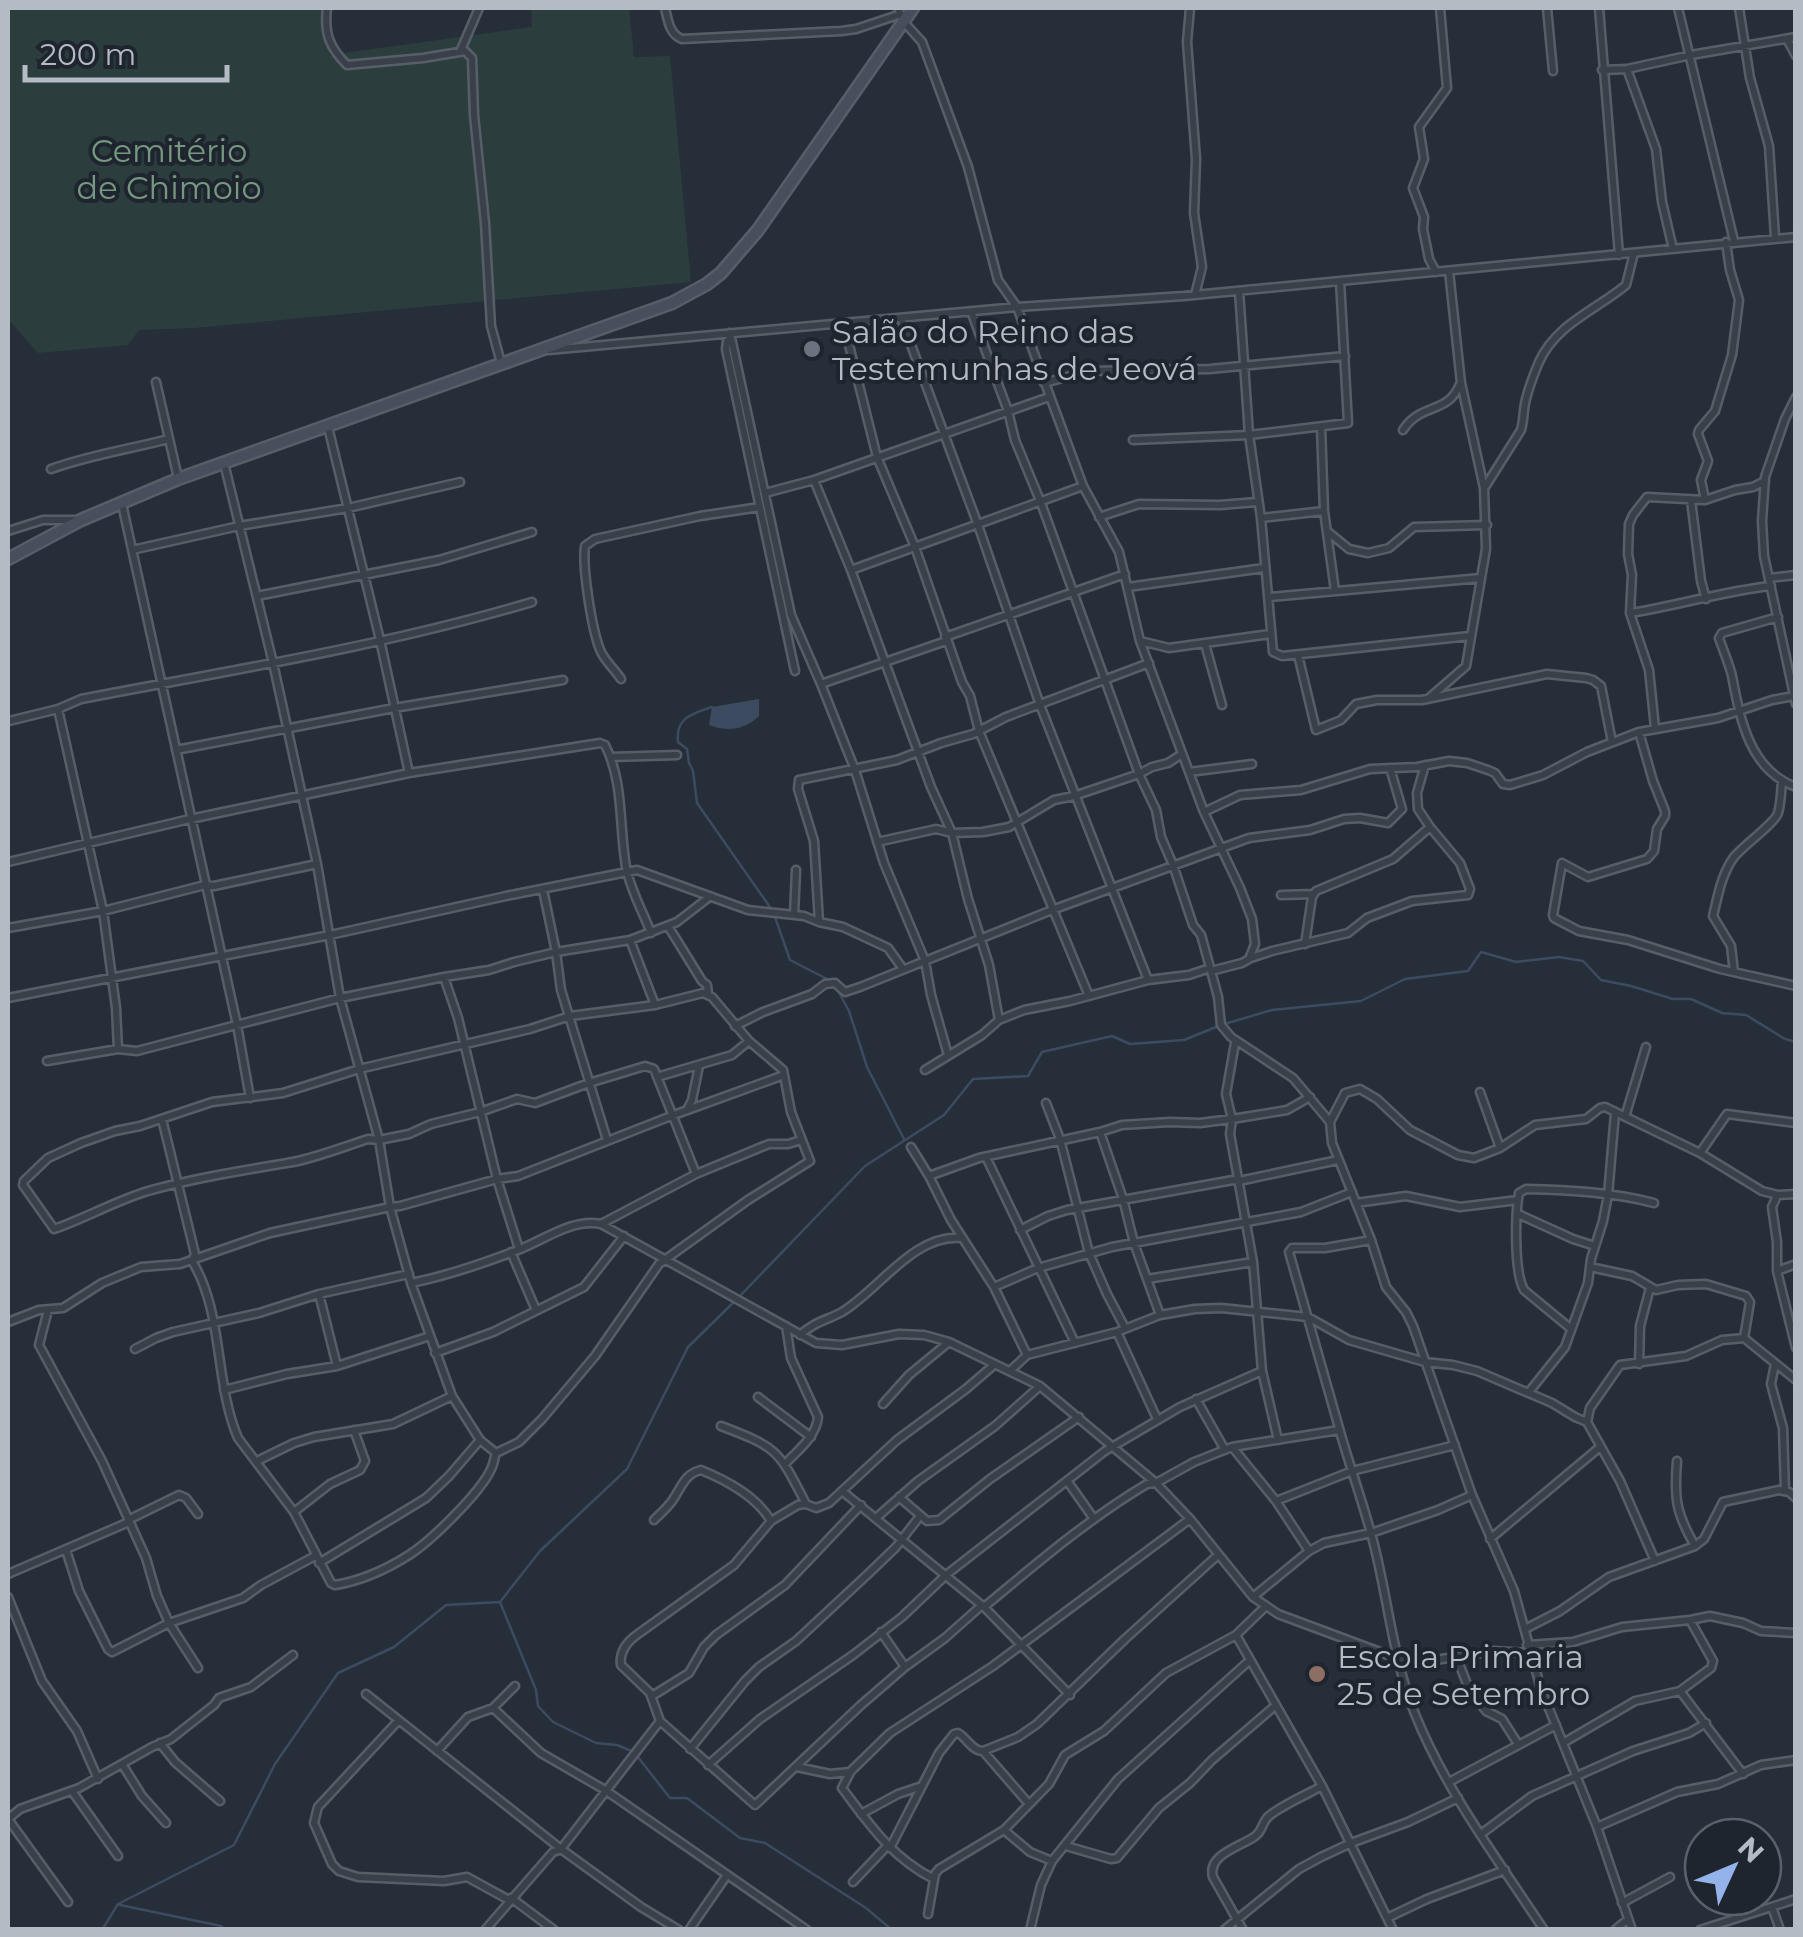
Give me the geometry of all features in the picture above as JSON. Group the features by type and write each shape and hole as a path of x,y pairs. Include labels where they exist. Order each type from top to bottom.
{"street":[{"path":"327,8 328,42 347,65 465,51 472,58 490,326 502,364"},
{"path":"460,52 479,8"},
{"path":"665,8 671,30 682,39 856,29 913,8"},
{"path":"1190,8 1187,42 1196,146 1194,213 1202,268 1195,295"},
{"path":"1436,272 1429,259 1424,217 1414,188 1424,159 1420,127 1447,88 1440,8"},
{"path":"1547,8 1553,71"},
{"path":"1599,8 1619,255"},
{"path":"1678,8 1730,242 1730,270 1740,300 1732,355 1718,403 1698,434 1708,461 1701,480 1705,500"},
{"path":"1739,8 1750,78 1769,146 1775,237"},
{"path":"901,14 922,42 968,166 998,280 1017,307 1083,486 1119,552 1140,641 1204,812 1246,904 1255,937 1249,959"},
{"path":"8,559 81,520 178,480 543,351 672,303 698,289 720,273 758,230 901,14"},
{"path":"1602,70 1627,69 1791,38 1796,56"},
{"path":"1627,69 1656,149 1672,248"},
{"path":"543,351 1340,282 1796,237"},
{"path":"1484,488 1521,430 1526,399 1542,356 1570,324 1626,285 1634,253"},
{"path":"1428,698 1464,670 1468,660 1486,549 1484,488 1461,383 1449,271"},
{"path":"1133,440 1249,435 1345,425 1349,420 1340,282"},
{"path":"1239,291 1249,435 1273,652 1277,656 1298,655 1470,636"},
{"path":"971,312 1139,774 1156,810 1161,837 1193,925 1201,936 1218,997 1221,1025 1235,1041 1286,1072 1330,1122"},
{"path":"901,318 1040,705 1148,980"},
{"path":"849,322 848,341 877,457 970,696 979,731 1089,996"},
{"path":"731,336 791,615 855,770 877,842 926,961 948,1055"},
{"path":"731,336 726,348 794,671"},
{"path":"1044,383 1089,371 1210,369 1344,356"},
{"path":"156,382 178,480"},
{"path":"1404,430 1413,417 1457,394 1461,383"},
{"path":"765,492 814,480 1050,397"},
{"path":"1204,812 1240,795 1301,790 1370,770 1448,762 1488,770 1503,784 1510,785 1543,775 1638,732 1707,720 1772,700 1794,700 1791,656 1778,617 1762,538 1770,458 1796,397"},
{"path":"327,426 409,773"},
{"path":"1321,427 1324,511 1336,591"},
{"path":"51,469 169,439"},
{"path":"224,463 318,864 340,998 379,1140 390,1206 410,1279 452,1396 480,1440 496,1453"},
{"path":"814,480 952,833 990,965 999,1020"},
{"path":"1655,728 1649,670 1630,614 1630,520 1647,497 1705,500 1765,481"},
{"path":"132,550 460,482"},
{"path":"851,570 1083,486"},
{"path":"1691,500 1706,600"},
{"path":"122,502 250,1098"},
{"path":"1100,516 1139,504 1220,506 1257,502"},
{"path":"621,678 599,646 587,589 586,546 595,539 760,507"},
{"path":"1260,518 1324,511"},
{"path":"8,531 43,520 81,520"},
{"path":"1327,530 1349,550 1368,554 1389,548 1414,527 1486,525"},
{"path":"257,596 439,560 532,532"},
{"path":"1128,587 1264,568"},
{"path":"821,684 1125,574"},
{"path":"1630,614 1706,600 1796,575"},
{"path":"1269,597 1482,578"},
{"path":"9,721 81,699 380,640 532,602"},
{"path":"1778,617 1720,635 1738,711 1757,756 1775,777 1796,786"},
{"path":"1140,641 1161,648 1270,634"},
{"path":"1204,644 1222,705"},
{"path":"1298,655 1316,730 1340,720 1356,704 1428,698 1560,674 1593,680 1601,686 1612,742"},
{"path":"819,922 814,842 799,780 897,760 1149,663"},
{"path":"176,750 563,680"},
{"path":"58,708 103,910 118,1050"},
{"path":"1638,732 1665,811 1654,851 1647,859 1595,877 1583,876 1562,864 1553,915 1579,931 1628,940 1796,986"},
{"path":"8,862 409,773 600,743 611,757 626,870 651,933"},
{"path":"877,842 936,829 952,833 1009,828 1054,800 1139,774 1182,754"},
{"path":"611,757 676,756"},
{"path":"1189,772 1252,764"},
{"path":"925,1070 999,1020 1024,1010 1148,980 1242,963 1272,951 1348,934 1367,918 1412,901 1468,896 1470,889 1460,863 1422,817 1416,801 1424,765"},
{"path":"736,1026 812,994 825,984 835,983 845,992 1249,838 1310,830 1344,819 1391,822 1402,809 1390,768"},
{"path":"1734,972 1730,946 1714,916 1720,886 1734,857 1775,819 1782,781"},
{"path":"1305,944 1314,894 1320,888 1393,859 1430,827"},
{"path":"8,928 318,864"},
{"path":"8,998 626,870 645,871 748,910 843,926 883,944 903,969"},
{"path":"794,915 796,870"},
{"path":"543,890 561,990 608,1140"},
{"path":"1281,895 1314,894"},
{"path":"47,1061 136,1050 340,998 630,940 668,926 710,898"},
{"path":"668,926 707,985 708,994"},
{"path":"1255,937 1272,951"},
{"path":"630,940 655,1005"},
{"path":"444,977 515,1251 536,1310"},
{"path":"192,1261 202,1278 224,1390 238,1438 294,1512 335,1585 366,1576 411,1554 479,1488 496,1453 519,1442 542,1419 595,1356 654,1268 810,1161 791,1112 781,1067 749,1041 704,992 655,1005 570,1016 359,1069 283,1093 212,1102 81,1143 48,1158 24,1180 54,1229 123,1199 300,1160 368,1139 409,1134 517,1098 535,1103 645,1066 654,1069 696,1174"},
{"path":"657,1077 732,1054 749,1041"},
{"path":"1235,1041 1226,1094 1232,1119 1230,1134 1253,1262 1262,1371 1278,1440"},
{"path":"1624,1117 1646,1047"},
{"path":"685,1111 692,1100 699,1066"},
{"path":"8,1322 39,1310 64,1308 102,1284 142,1267 192,1261 270,1233 432,1199 518,1176 784,1075"},
{"path":"1632,1930 1528,1649 1514,1591 1472,1495 1406,1312 1386,1288 1372,1240 1332,1144 1330,1122 1346,1092 1360,1088 1410,1130 1458,1155 1474,1158 1500,1148 1542,1123 1586,1119 1605,1108 1700,1153 1762,1191 1796,1194"},
{"path":"1480,1092 1500,1148"},
{"path":"930,1176 972,1160 1131,1124 1232,1119 1286,1110 1310,1097"},
{"path":"1046,1103 1060,1139 1090,1254 1157,1420"},
{"path":"1529,1392 1568,1341 1588,1283 1608,1195 1615,1113"},
{"path":"1700,1153 1727,1114 1796,1123"},
{"path":"162,1119 195,1254 192,1261"},
{"path":"1100,1132 1160,1315"},
{"path":"601,1224 696,1174 769,1144 801,1140"},
{"path":"912,1147 951,1220 994,1287 1027,1354"},
{"path":"986,1158 1076,1343"},
{"path":"1020,1230 1058,1212 1338,1160"},
{"path":"1570,1328 1520,1284 1519,1193 1526,1189 1578,1190 1654,1203"},
{"path":"994,1287 1038,1268 1090,1254 1301,1212 1352,1192"},
{"path":"1778,1195 1772,1207 1777,1271 1796,1348"},
{"path":"1356,1203 1406,1196 1470,1207 1518,1200"},
{"path":"1518,1214 1595,1246"},
{"path":"135,1349 163,1335 259,1313 319,1294 432,1279 515,1251 570,1227 601,1224 816,1343 854,1344 913,1334 949,1342 1040,1386 1156,1483 1253,1597 1293,1620 1396,1658 1418,1662 1493,1650 1528,1649 1580,1641 1622,1627 1716,1616 1760,1632 1796,1632"},
{"path":"436,1352 493,1332 584,1287 624,1236"},
{"path":"800,1335 812,1324 847,1308 918,1251 948,1237 962,1238"},
{"path":"1372,1240 1290,1249 1371,1533 1396,1658 1414,1712 1458,1798 1544,1930"},
{"path":"1147,1279 1253,1262"},
{"path":"1777,1271 1796,1264"},
{"path":"1590,1267 1632,1276 1660,1290 1678,1284 1706,1284 1746,1296 1750,1302 1744,1338"},
{"path":"1640,1364 1640,1326 1650,1288"},
{"path":"319,1294 337,1366"},
{"path":"1010,1371 1027,1354 1121,1330 1160,1315 1206,1308 1308,1317 1349,1340 1425,1362 1466,1368 1529,1392 1587,1422 1620,1481 1655,1561"},
{"path":"48,1310 39,1345 102,1461 146,1558 169,1623 198,1668"},
{"path":"785,1464 818,1424 791,1358 786,1326"},
{"path":"224,1390 337,1366 430,1336"},
{"path":"1587,1422 1590,1408 1620,1365 1686,1356 1722,1340 1744,1338 1796,1380"},
{"path":"883,1404 949,1342"},
{"path":"995,1364 897,1440 823,1506 798,1505 771,1521 734,1565 626,1646 621,1664 652,1696 660,1722 755,1805 905,1667 1094,1519 1137,1490 1229,1448 1339,1430"},
{"path":"1775,1364 1771,1384 1783,1428 1785,1490"},
{"path":"708,1765 760,1719 902,1617 946,1575 1114,1446 1196,1399 1262,1371"},
{"path":"876,1518 1040,1386"},
{"path":"257,1462 314,1436 393,1424 452,1396"},
{"path":"758,1397 811,1437"},
{"path":"1196,1399 1229,1448 1276,1501 1309,1551"},
{"path":"900,1497 927,1521 939,1520 1079,1417"},
{"path":"721,1426 768,1446 785,1464 806,1504"},
{"path":"294,1512 330,1484 364,1466 354,1430"},
{"path":"66,1550 84,1600 112,1652 169,1623 242,1598 426,1498 480,1440"},
{"path":"1276,1501 1352,1471 1456,1446"},
{"path":"1490,1539 1601,1446"},
{"path":"1677,1461 1675,1492 1680,1521 1695,1546"},
{"path":"654,1520 670,1504 688,1475 701,1470 747,1494 771,1521"},
{"path":"1068,1482 1094,1519"},
{"path":"1525,1629 1610,1577 1695,1546 1704,1538 1724,1502 1785,1490 1796,1498"},
{"path":"842,1491 983,1606 1070,1695"},
{"path":"8,1574 180,1495 198,1514"},
{"path":"1253,1597 1309,1551 1335,1539 1371,1533 1438,1510 1472,1495"},
{"path":"652,1696 689,1673 704,1647 784,1585 861,1506"},
{"path":"690,1749 745,1681 796,1642 896,1547 920,1516"},
{"path":"934,1879 903,1860 861,1814 842,1788 851,1772 890,1733 993,1666 1190,1520"},
{"path":"983,1752 1029,1730 1218,1555"},
{"path":"8,1597 42,1681 77,1731 98,1779"},
{"path":"928,1914 939,1869 1004,1830 1050,1784 1065,1755 1104,1730 1172,1668 1236,1634 1266,1606"},
{"path":"1563,1743 1635,1701 1680,1690 1714,1664 1690,1620"},
{"path":"881,1632 905,1667"},
{"path":"1236,1634 1322,1786 1393,1930"},
{"path":"68,1902 8,1819 20,1808 72,1791 170,1739 219,1698 251,1688 293,1656"},
{"path":"1456,1656 1469,1689 1486,1711 1502,1719 1518,1744"},
{"path":"1030,1930 1052,1861 1118,1778 1250,1660"},
{"path":"437,1751 468,1717 493,1708 515,1686"},
{"path":"1680,1690 1743,1774"},
{"path":"366,1694 560,1850 678,1930"},
{"path":"1066,1846 1116,1858 1160,1808 1276,1704"},
{"path":"493,1708 541,1753 604,1790 806,1930"},
{"path":"398,1721 318,1808 314,1823 332,1864 358,1878 444,1882 467,1877 510,1899 554,1930"},
{"path":"485,1930 553,1852 560,1850 660,1722"},
{"path":"1481,1834 1523,1801 1706,1723"},
{"path":"1449,1782 1556,1724"},
{"path":"853,1882 889,1846 954,1734 983,1752 1030,1804"},
{"path":"160,1743 175,1762 220,1801"},
{"path":"1597,1827 1662,1796 1718,1784 1761,1765 1796,1760"},
{"path":"122,1764 142,1796 166,1823"},
{"path":"797,1767 830,1774 851,1772"},
{"path":"1244,1930 1213,1878 1214,1864 1258,1834 1269,1816 1322,1786"},
{"path":"861,1814 920,1787"},
{"path":"72,1791 118,1856"},
{"path":"1224,1930 1299,1869 1351,1842 1408,1822 1458,1798"},
{"path":"1004,1830 1030,1852 1052,1861"},
{"path":"1387,1918 1505,1870"},
{"path":"689,1930 727,1875"},
{"path":"1622,1903 1670,1876"},
{"path":"1700,1930 1739,1917"},
{"path":"1615,1930 1627,1920"}],"green space":[{"name":"Cemitério de Chimoio","path":"8,8 329,8 330,55 532,27 531,8 629,8 634,57 670,56 691,282 139,330 128,345 38,353 8,319"}],"water":[{"path":"759,699 759,716 748,724 729,729 709,725 712,707"}],"waterway":[{"path":"712,707 682,722 678,742 687,749 697,803 772,910"},
{"path":"775,917 790,960 831,981"},
{"path":"102,1930 118,1904 234,1845 275,1764 338,1673 394,1647 446,1605 500,1602 540,1551 627,1469 688,1347 865,1166 944,1115 973,1079 1028,1076 1042,1052 1112,1036 1130,1044 1184,1040 1272,1010 1361,1001 1405,979 1468,971 1481,952 1516,962 1559,957 1583,961 1601,980 1673,999 1691,999 1722,1013 1746,1015 1796,1042"},
{"path":"836,987 849,1011 867,1067 904,1139"},
{"path":"500,1602 536,1690 538,1706 553,1722 596,1743 634,1752 670,1798 687,1798 740,1838 765,1843 866,1908 892,1930"},
{"path":"120,1905 225,1930"}],"place":[{"name":"Salão do Reino das Testemunhas de Jeová","path":"812,349"},
{"name":"Escola Primaria 25 de Setembro","path":"1317,1674"}]}
